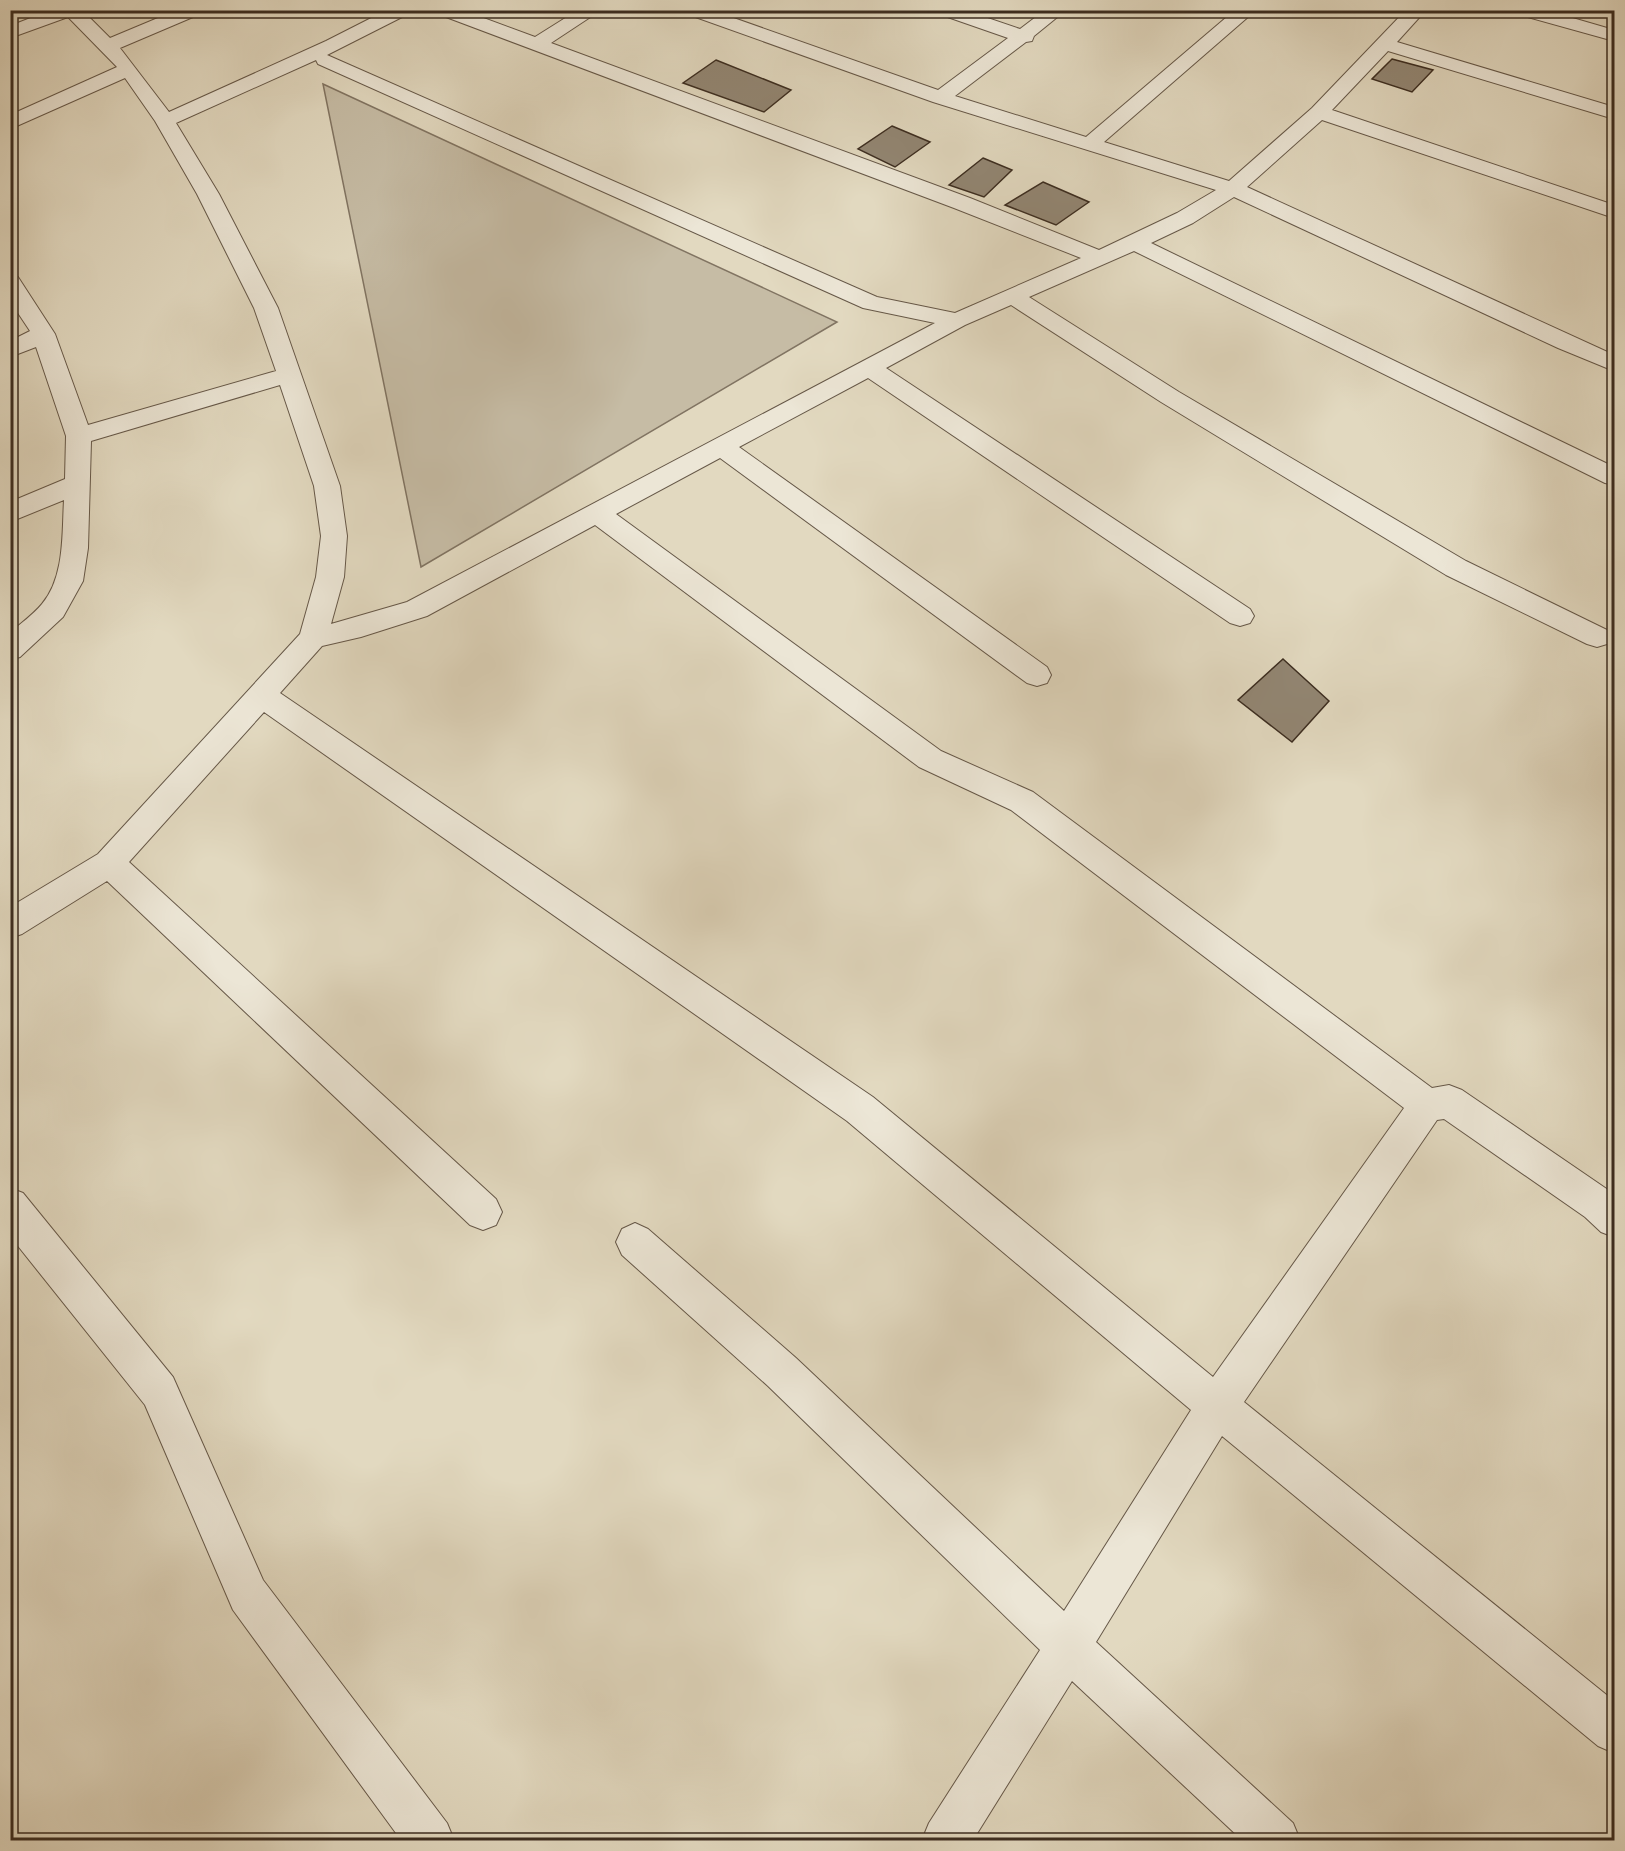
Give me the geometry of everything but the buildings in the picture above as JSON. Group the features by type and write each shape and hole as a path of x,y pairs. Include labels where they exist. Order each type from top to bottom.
{"street":[{"path":"10,33 70,10 108,46 128,69 165,121 208,194 266,308 327,486 334,536 330,577 314,638 109,863 10,924"},
{"path":"108,46 194,10"},
{"path":"165,121 333,45 402,10"},
{"path":"444,10 962,203 1100,258"},
{"path":"537,44 592,10"},
{"path":"693,10 940,99 1233,189 1310,221 1526,325 1614,364"},
{"path":"945,10 1025,37"},
{"path":"940,99 1025,37 1057,10"},
{"path":"1089,144 1247,10"},
{"path":"314,638 361,627 417,609 957,321 1134,243 1204,208 1233,189 1319,112 1417,10"},
{"path":"1523,10 1614,36"},
{"path":"1384,44 1614,113"},
{"path":"325,60 871,303 957,321"},
{"path":"10,123 128,69"},
{"path":"1319,112 1614,212"},
{"path":"1134,243 1614,477"},
{"path":"10,282 43,334 80,436 75,548 69,581 53,610 10,650"},
{"path":"1012,296 1170,397 1456,568 1597,637"},
{"path":"10,350 43,334"},
{"path":"870,368 1240,616"},
{"path":"80,436 289,375"},
{"path":"722,447 1037,675"},
{"path":"10,513 77,484"},
{"path":"597,513 930,759 1022,801 1427,1105 1449,1102 1598,1204 1614,1219"},
{"path":"261,695 860,1109 1217,1406 1614,1730"},
{"path":"109,863 483,1212"},
{"path":"946,1840 1217,1406 1427,1105"},
{"path":"10,1206 159,1391 248,1595 430,1840"},
{"path":"635,1242 782,1372 1068,1646 1276,1840"}],"shaded area":[{"path":"323,84 837,322 421,567"}]}
